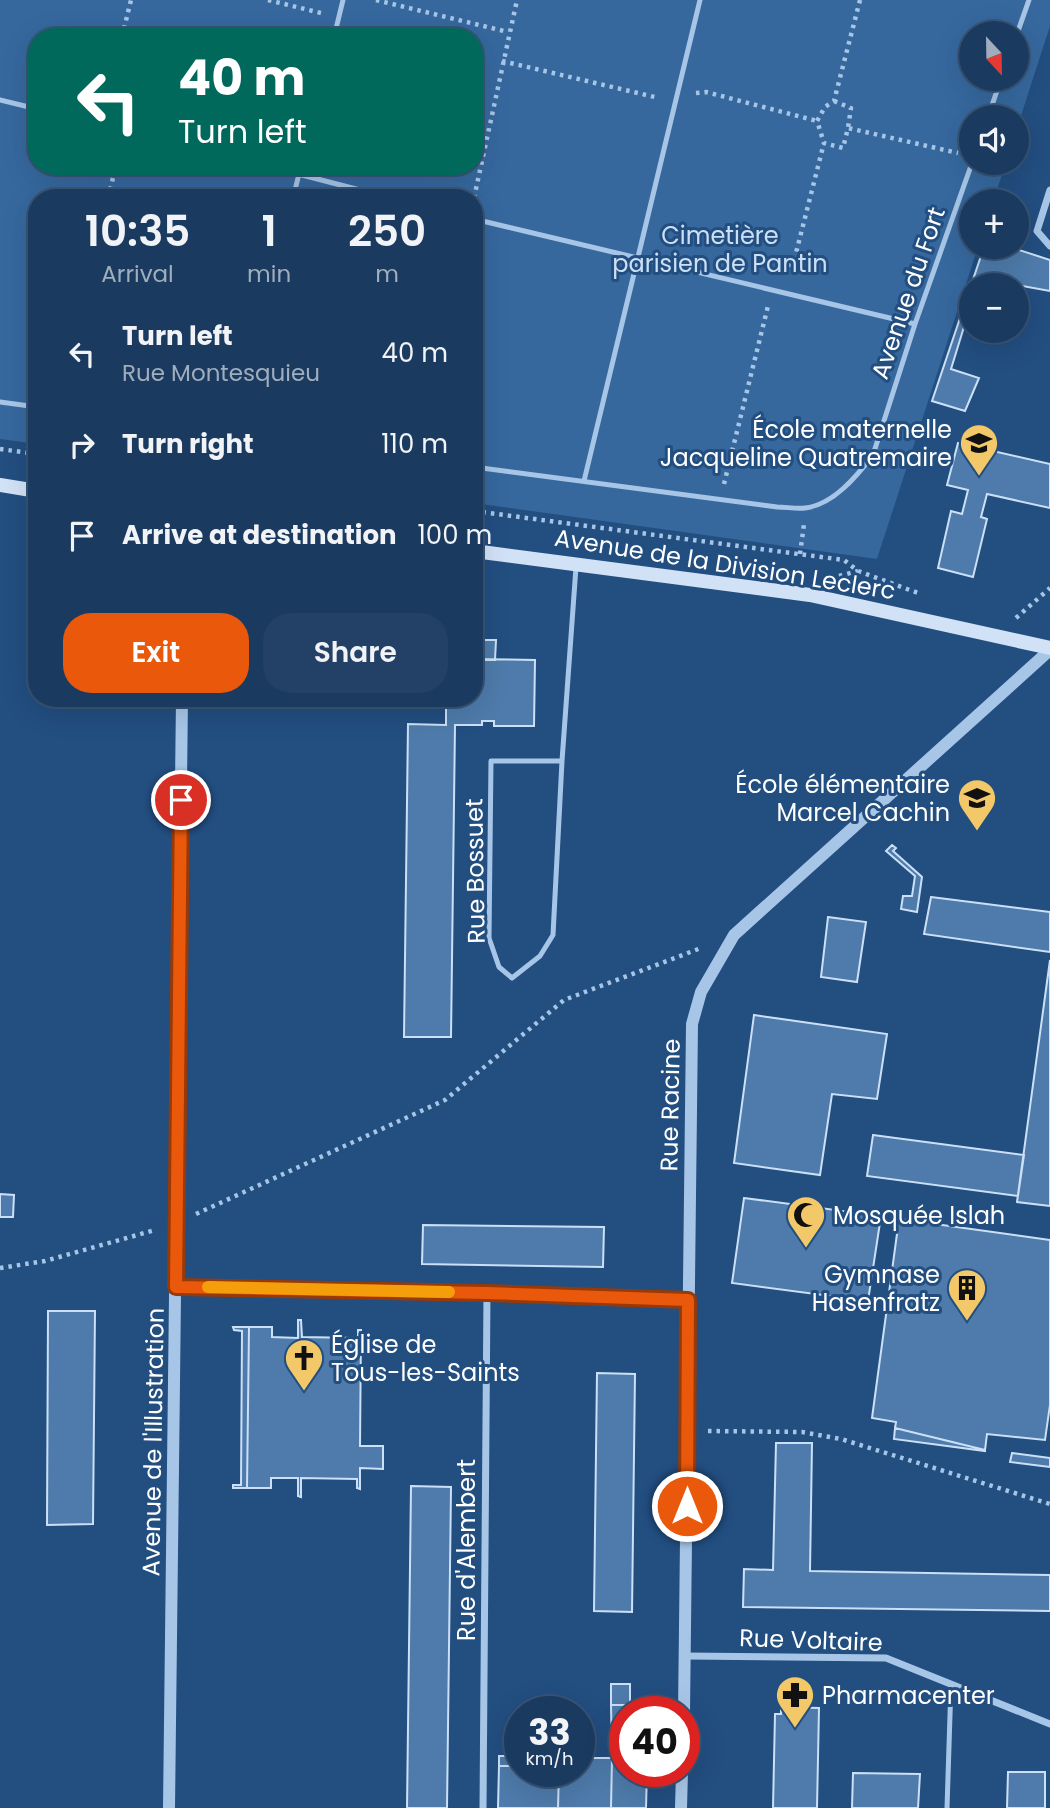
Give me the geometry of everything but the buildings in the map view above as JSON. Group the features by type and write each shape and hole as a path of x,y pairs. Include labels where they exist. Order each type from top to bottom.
{"main road":[{"path":"0,485 28,490"},
{"name":"Avenue de la Division Leclerc","path":"483,552 810,595 1050,649"}],"street":[{"path":"1050,190 1037,231 1050,246"},
{"name":"Rue Racine","path":"685,1696 692,1024 701,992 734,935 1050,649"},
{"name":"Avenue de l'Illustration","path":"169,1808 182,707"},
{"path":"176,1287 688,1300"},
{"name":"Rue d'Alembert","path":"483,1808 487,1293"},
{"name":"Rue Voltaire","path":"686,1656 886,1658 1050,1724"},
{"path":"681,1808 682,1787"}],"lane":[{"path":"336,28 343,0"},
{"path":"584,481 699,0"},
{"path":"1022,21 1029,0"},
{"path":"0,100 28,107"},
{"path":"303,175 356,189"},
{"name":"Avenue du Fort","path":"806,508 825,501 860,472 873,455 915,324 968,175"},
{"path":"483,221 915,324"},
{"path":"0,402 28,406"},
{"path":"483,468 777,507 806,508"},
{"name":"Rue Bossuet","path":"562,761 491,761 489,938 499,967 512,978 540,956 553,935 576,564"},
{"path":"947,1808 951,1684"}],"path":[{"path":"124,28 131,0"},
{"path":"268,0 339,17"},
{"path":"376,0 508,32"},
{"path":"483,154 517,0"},
{"path":"721,499 772,289 795,257 824,143 817,121 825,107 834,102 860,0"},
{"path":"824,143 843,148 848,128 851,108 834,102"},
{"path":"848,128 959,153"},
{"path":"0,449 28,453"},
{"path":"800,554 806,508"},
{"path":"483,512 844,560 858,571"},
{"path":"997,635 1050,588"},
{"path":"0,1268 45,1261 176,1224 445,1100 564,1000 734,935"},
{"path":"687,1431 802,1432 841,1439 1050,1504"}],"green space":[{"name":"Cimetière parisien de Pantin","path":"0,0 1050,0 1050,26 1029,91 1029,21 959,21 959,91 1029,91 1024,105 959,105 959,175 1002,175 997,189 959,189 959,259 974,259 970,273 959,273 959,306 877,559 483,504 483,189 28,189 28,443 0,439"}],"slow traffic":[{"path":"208,1287 449,1292"}],"place":[{"name":"École maternelle Jacqueline Quatremaire","path":"979,477"},
{"name":"École élémentaire Marcel Cachin","path":"977,832"},
{"name":"Mosquée Islah","path":"806,1249"},
{"name":"Gymnase Hasenfratz","path":"967,1322"},
{"name":"Église de Tous-les-Saints","path":"304,1392"},
{"name":"Pharmacenter","path":"795,1729"}],"route":[{"path":"181,800 176,1287 688,1300 687,1506"}]}
